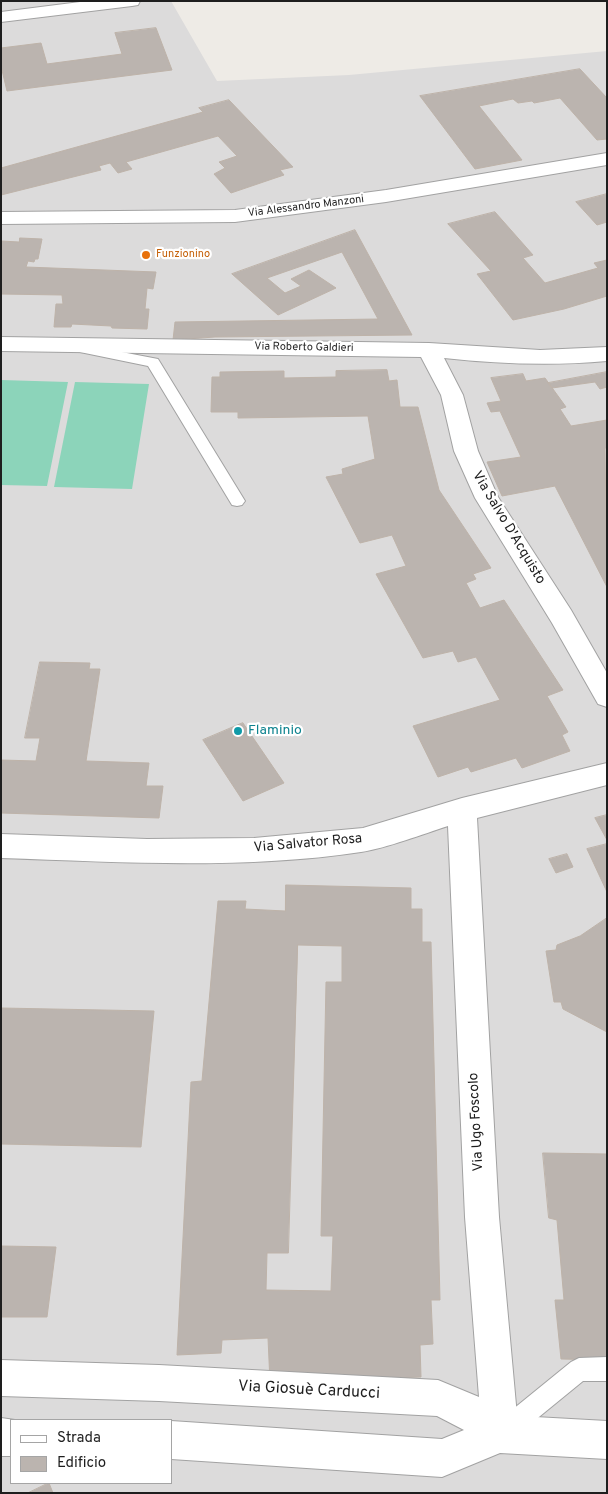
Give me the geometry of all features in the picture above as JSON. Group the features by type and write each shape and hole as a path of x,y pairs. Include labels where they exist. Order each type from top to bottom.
{"street":[{"path":"1,17 132,1"},
{"name":"Via Alessandro Manzoni","path":"1,218 235,216 386,196 607,159"},
{"name":"Via Roberto Galdieri","path":"1,344 429,350 474,355 551,358 607,354"},
{"name":"Via Salvo D'Acquisto","path":"429,350 452,395 466,451 487,498 562,617 607,697"},
{"name":"Via Salvator Rosa","path":"1,846 147,851 254,850 363,840 462,810 607,774"},
{"name":"Via Ugo Foscolo","path":"462,810 482,1217 500,1434"},
{"name":"Via Giosuè Carducci","path":"1,1378 159,1383 438,1398 469,1412 500,1434"},
{"path":"172,1440 442,1458 500,1434 607,1440"}],"lane":[{"path":"64,345 153,362 237,501"},
{"path":"500,1434 579,1370 607,1370"}],"shaded area":[{"path":"1,1 171,1 217,81 349,75 607,51 607,1493 1,1493"}],"green space":[{"path":"1,380 68,382 47,486 1,485"},
{"path":"75,382 149,384 132,489 54,487"}],"building":[{"path":"156,28 172,70 7,91 1,66 1,48 41,43 47,64 122,54 115,33"},
{"path":"580,69 607,98 607,139 597,140 560,98 534,103 532,101 518,103 513,99 479,106 522,160 475,169 420,96"},
{"path":"229,100 293,167 280,170 284,175 231,193 214,174 225,168 219,162 237,156 218,136 126,162 132,169 118,173 110,163 99,166 101,170 1,195 1,168 203,112 199,108"},
{"path":"607,194 607,222 597,225 576,202"},
{"path":"495,212 533,255 523,258 545,283 598,268 594,263 607,260 607,296 564,309 513,320 477,274 491,271 448,224"},
{"path":"355,230 412,335 215,337 173,340 175,322 378,319 342,252 267,278 285,293 301,286 291,279 309,270 336,288 278,315 232,274"},
{"path":"20,238 42,239 38,259 35,259 34,262 28,261 26,267 156,272 153,289 147,288 145,309 149,309 147,329 72,324 71,327 54,327 56,304 63,304 62,295 1,294 1,241 19,242"},
{"path":"387,370 389,381 397,380 400,407 418,407 439,490 491,568 473,574 476,579 466,583 480,608 504,600 563,690 547,696 568,732 562,735 570,751 522,768 516,758 471,772 468,767 438,777 413,726 500,700 476,657 458,662 453,651 423,658 376,574 406,566 392,535 360,543 326,477 343,474 342,469 375,459 368,416 238,418 238,412 211,412 212,377 220,377 220,372 284,371 284,378 336,377 336,371"},
{"path":"607,372 607,387 600,389 595,382 552,388 548,383"},
{"path":"523,374 526,381 545,378 566,407 560,409 571,426 607,420 607,448 605,448 607,587 555,486 502,496 487,462 521,457 500,411 491,412 487,403 501,401 491,378"},
{"path":"40,662 90,663 89,669 100,669 86,761 149,763 146,786 163,786 159,818 1,813 1,760 36,761 40,738 25,738"},
{"path":"243,723 284,783 243,801 203,740"},
{"path":"607,815 607,840 595,818"},
{"path":"607,844 607,892 587,849"},
{"path":"567,854 573,867 556,873 549,859"},
{"path":"286,885 411,888 411,909 422,909 422,942 431,942 440,1300 431,1300 433,1344 420,1345 421,1377 270,1382 268,1338 222,1340 221,1353 177,1355 191,1082 202,1081 218,901 246,901 245,909 285,911","holes":["298,945 342,946 342,982 326,982 321,1236 333,1236 331,1291 266,1290 267,1253 288,1253"]},
{"path":"607,918 607,1032 563,1009 561,1002 554,1002 546,951 556,950 557,945 580,936"},
{"path":"1,1008 154,1011 141,1147 1,1144"},
{"path":"543,1153 607,1154 607,1360 561,1359 555,1300 564,1300 557,1220 549,1218"},
{"path":"1,1246 56,1247 47,1317 1,1317"},
{"path":"49,1484 53,1493 28,1493"}],"place":[{"name":"Funzionino","path":"146,255"},
{"name":"Flaminio","path":"238,731"}]}
